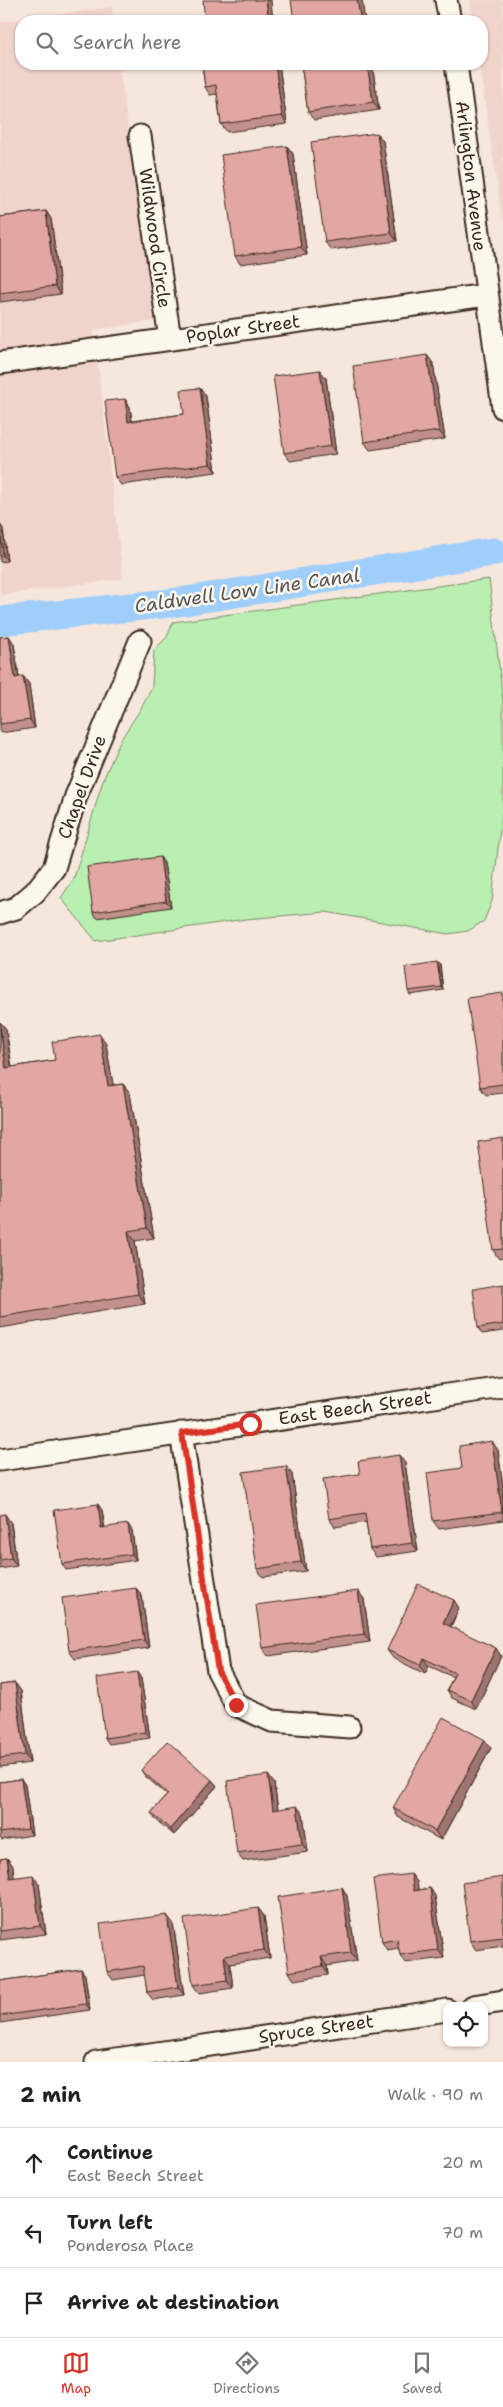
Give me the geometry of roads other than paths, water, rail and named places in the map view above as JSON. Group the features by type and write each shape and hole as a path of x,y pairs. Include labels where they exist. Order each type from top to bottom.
{"street":[{"path":"446,0 449,15"},
{"name":"Arlington Avenue","path":"457,70 486,295 503,408"},
{"name":"Wildwood Circle","path":"140,136 170,339"},
{"name":"Poplar Street","path":"0,364 486,295"},
{"name":"Chapel Drive","path":"0,913 16,908 34,892 54,868 76,796 140,641"},
{"name":"East Beech Street","path":"0,1460 503,1387"},
{"path":"182,1433 218,1671 236,1705 272,1721 349,1728"},
{"path":"488,2004 503,2001"},
{"name":"Spruce Street","path":"96,2062 443,2011"}],"waterway":[{"name":"Caldwell Low Line Canal","path":"0,621 179,602 493,552"}]}
